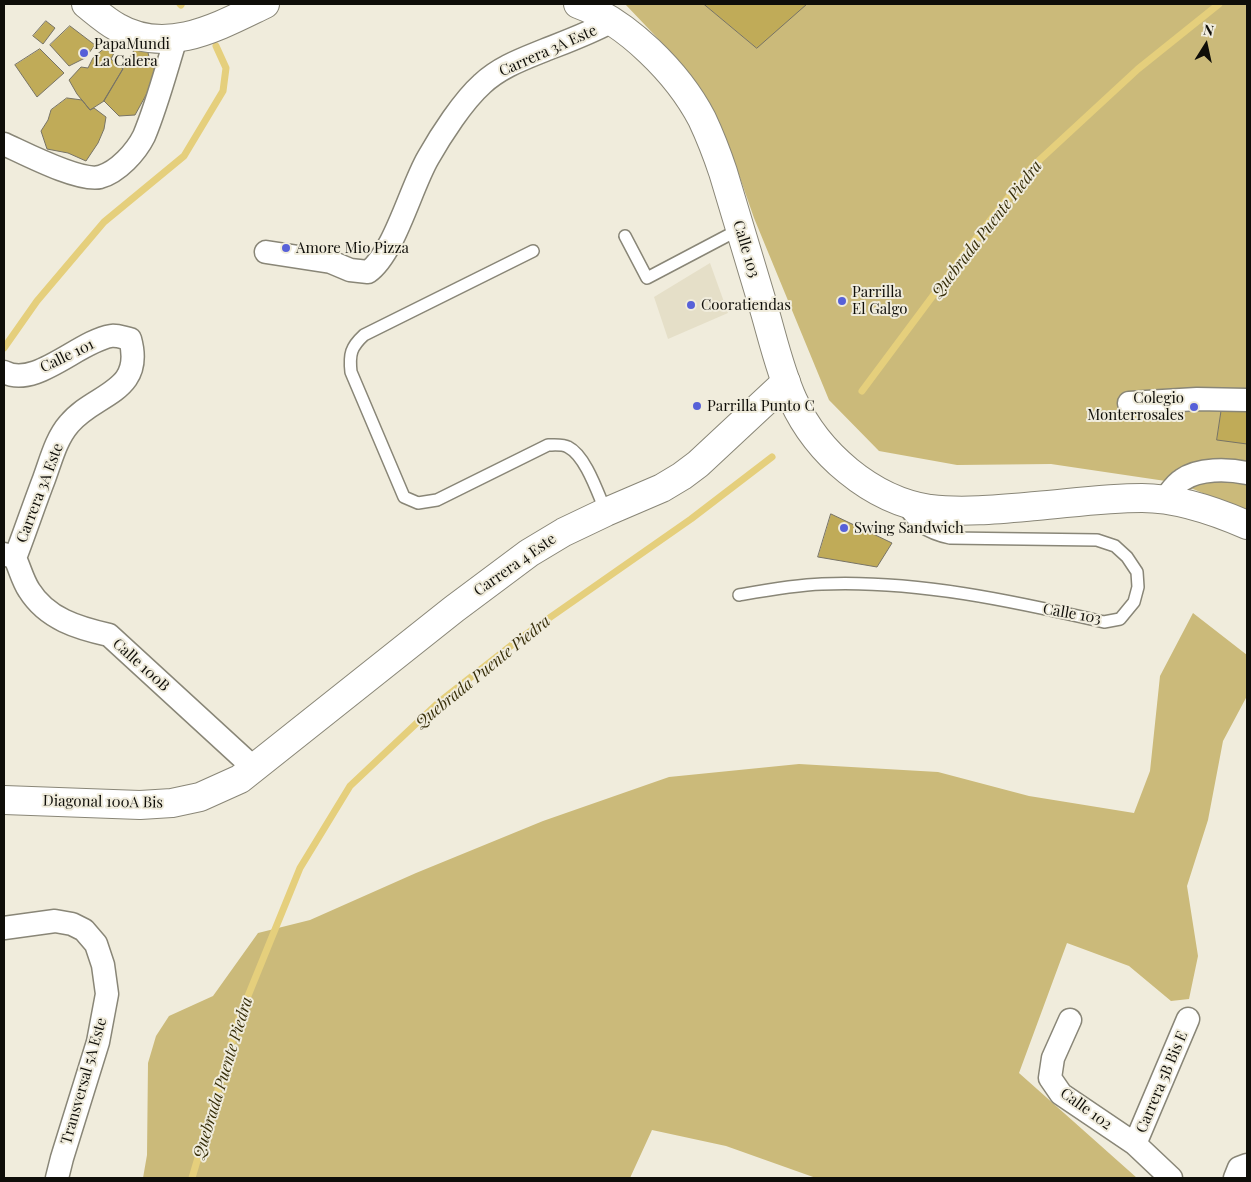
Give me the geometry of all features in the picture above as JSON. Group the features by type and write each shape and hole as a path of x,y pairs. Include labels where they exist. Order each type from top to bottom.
{"main road":[{"path":"86,4 117,27 130,33 155,39 194,35 220,26 265,4"},
{"name":"Calle 103","path":"582,4 612,21 648,50 686,93 701,118 712,142 793,400 816,438 853,474 873,489 900,501 930,508 968,510 1019,508 1143,498 1164,500 1204,509 1247,525"},
{"name":"Carrera 4 Este","path":"255,769 454,609 522,559 552,539 606,512 662,488 682,476 698,464 786,382"},
{"name":"Diagonal 100A Bis","path":"4,800 140,805 172,803 200,797 240,779 255,769"}],"street":[{"name":"Carrera 3A Este","path":"266,252 331,262 350,270 368,272 375,268 396,230 427,158 456,115 481,84 505,66 591,32 612,21"},
{"path":"4,144 75,174 99,177 116,169 132,153 143,137 176,38"},
{"name":"Calle 101","path":"4,372 26,375 52,365 89,344 104,338 113,336 130,339"},
{"name":"Carrera 3A Este","path":"9,556 57,443 68,425 80,412 124,383 131,367 133,352 130,339"},
{"path":"1130,403 1197,399 1247,400"},
{"path":"1164,500 1182,480 1196,474 1238,471 1247,473"},
{"name":"Calle 100B","path":"9,556 28,589 40,605 58,619 83,629 109,636 255,769"},
{"name":"Transversal 5A Este","path":"4,928 55,922 72,924 84,930 96,944 103,965 107,994 98,1042 57,1178"},
{"name":"Calle 102","path":"1070,1020 1053,1058 1050,1078 1061,1094 1135,1144 1171,1178"},
{"name":"Carrera 5B Bis E","path":"1135,1144 1188,1020"},
{"path":"1235,1178 1239,1168 1247,1165"}],"lane":[{"path":"625,236 647,278 740,229"},
{"path":"533,251 364,335 354,344 350,358 351,372 404,497 418,503 436,500 548,445 567,446 577,454 592,479 606,512"},
{"name":"Calle 103","path":"739,595 822,584 866,583 936,588 1104,622 1120,618 1134,602 1138,588 1137,572 1127,557 1115,546 1097,540 950,538 936,535 926,530 908,516 900,501"}],"shaded area":[{"path":"625,4 1247,4 1247,512 1179,483 1051,464 957,465 879,451 829,400 754,218 729,146 666,47"},
{"name":"Cooratiendas","path":"710,263 728,313 668,339 654,297"},
{"path":"1193,613 1247,655 1247,696 1223,741 1208,820 1187,886 1198,956 1189,999 1171,1001 1129,966 1067,943 1019,1073 1137,1178 816,1178 726,1146 652,1130 630,1178 143,1178 147,1155 148,1063 156,1036 169,1016 213,996 258,933 310,920 416,873 543,821 669,777 799,764 938,772 1029,796 1134,813 1150,771 1160,676"}],"building":[{"path":"704,4 807,4 757,48"},
{"path":"46,21 55,28 43,44 33,36"},
{"path":"70,26 95,45 85,58 69,66 50,45"},
{"path":"137,46 147,48 149,57 156,60 151,86 135,115 119,116 104,101"},
{"path":"40,49 64,73 37,97 15,65"},
{"path":"104,49 114,53 111,59 123,69 104,101 90,110 69,80 81,67 88,68 93,58"},
{"path":"67,98 82,100 90,110 94,108 106,117 104,129 98,143 86,161 68,153 47,149 41,131 48,120 51,110"},
{"name":"Colegio Monterrosales","path":"1222,407 1247,411 1247,444 1217,440"},
{"name":"Swing Sandwich","path":"831,514 892,543 877,567 818,557"}],"waterway":[{"name":"Quebrada Puente Piedra","path":"862,391 970,246 1033,166 1138,69 1219,4"},
{"path":"4,348 37,301 104,222 184,156 223,91 226,68 216,46"},
{"name":"Quebrada Puente Piedra","path":"192,1178 239,1018 300,868 350,786 438,703 522,637 691,519 772,457"}],"place":[{"name":"PapaMundi La Calera","path":"84,53"},
{"name":"Amore Mio Pizza","path":"286,248"},
{"name":"Parrilla El Galgo","path":"842,301"},
{"name":"Cooratiendas","path":"691,305"},
{"name":"Parrilla Punto C","path":"697,406"},
{"name":"Colegio Monterrosales","path":"1194,407"},
{"name":"Swing Sandwich","path":"844,528"}]}
